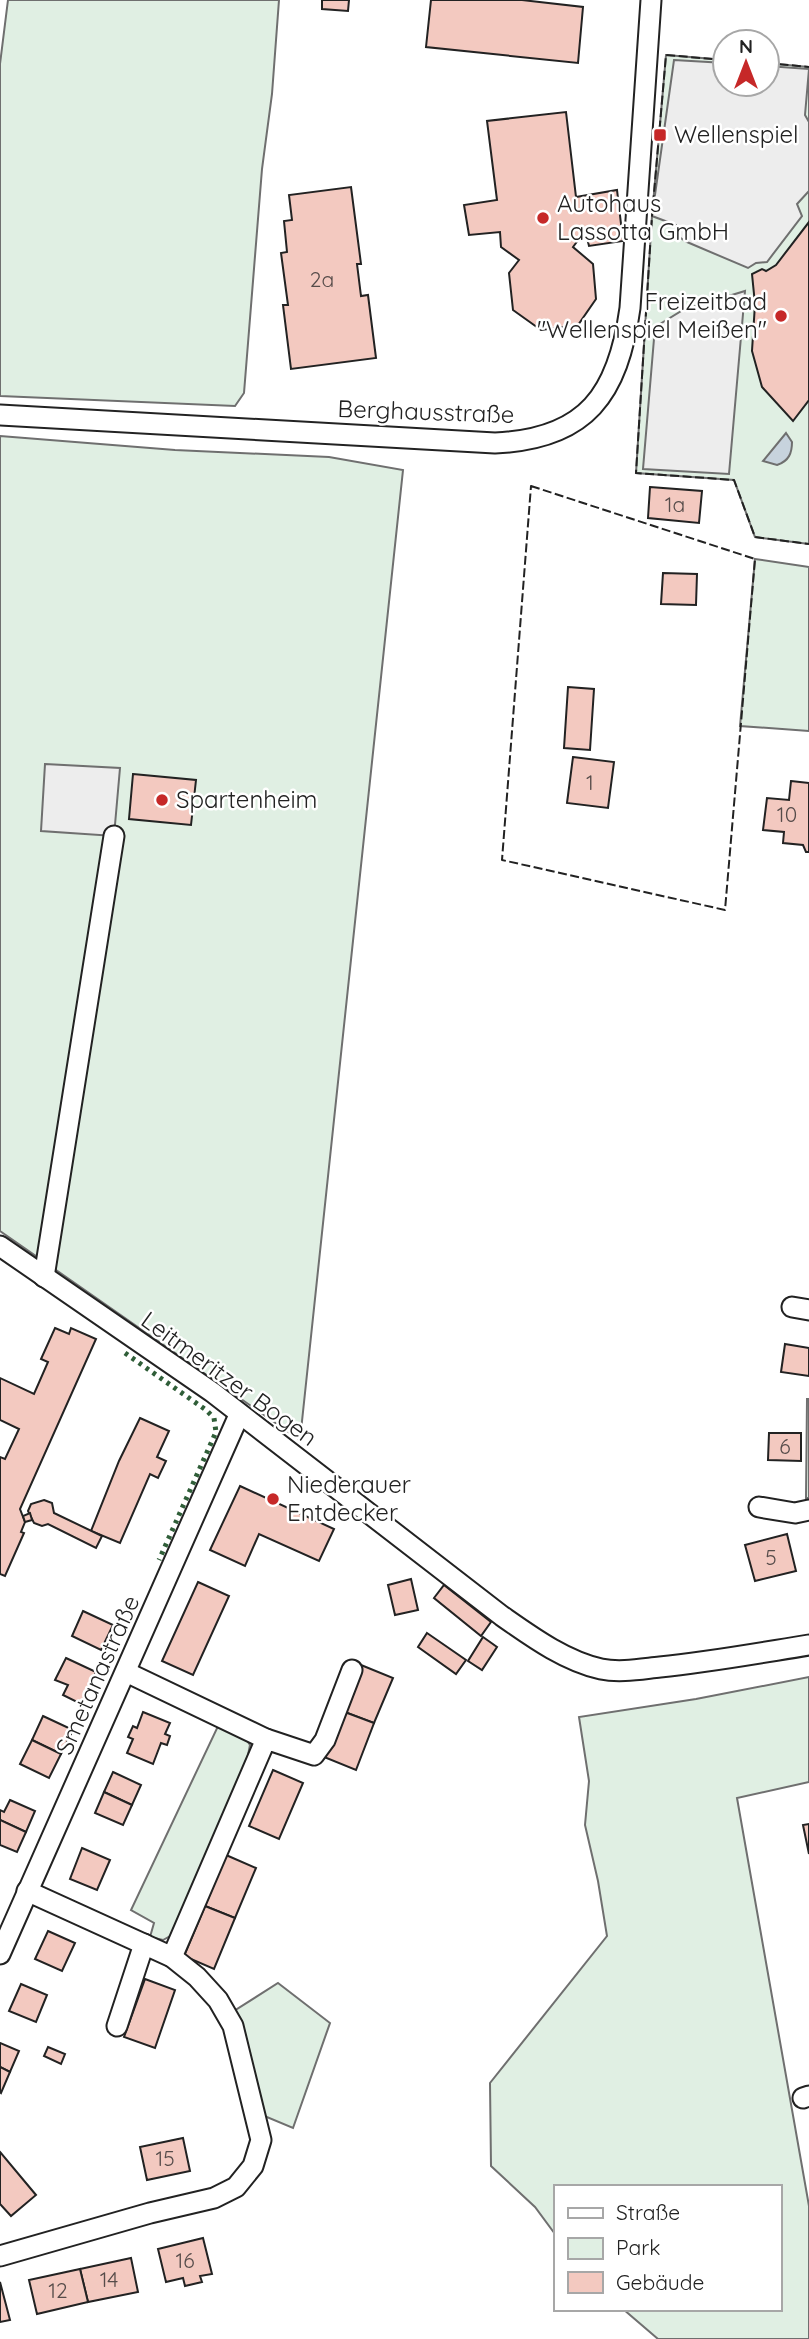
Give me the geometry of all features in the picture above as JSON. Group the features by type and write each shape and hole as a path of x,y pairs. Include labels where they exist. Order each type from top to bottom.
{"street":[{"name":"Berghausstraße","path":"0,415 495,443 546,436 576,421 602,396 613,377 626,336 651,0"},
{"path":"44,1277 114,836"},
{"name":"Leitmeritzer Bogen","path":"0,1246 212,1392 502,1616 543,1644 603,1670 713,1661 809,1645"},
{"name":"Smetanastraße","path":"0,1954 239,1415"},
{"path":"759,1507 795,1513 809,1510"},
{"path":"126,1672 266,1740 314,1755 325,1740 352,1670"},
{"path":"172,1957 266,1740"},
{"path":"0,2256 150,2213 214,2198 236,2187 253,2166 261,2140 233,2026 218,2000 197,1977 172,1957 27,1891"},
{"path":"117,2026 144,1944"}],"green space":[{"path":"8,0 279,0 244,393 235,406 0,396 0,64"},
{"path":"666,55 711,59 711,98 781,98 781,64 809,67 809,544 755,537 734,480 636,473 652,216"},
{"path":"0,436 175,450 329,457 403,470 300,1440 0,1231"},
{"path":"755,559 809,567 809,731 740,726"},
{"path":"809,1399 809,1498 806,1498"},
{"path":"809,1677 809,1782 737,1798 809,2206 809,2339 658,2339 625,2311 781,2311 781,2185 554,2185 554,2233 535,2207 491,2166 490,2083 607,1936 585,1825 589,1781 579,1717 696,1699"},
{"path":"219,1724 244,1736 250,1745 247,1760 172,1935 163,1940 150,1937 154,1923 131,1910"},
{"path":"278,1983 330,2023 293,2128 262,2115 234,2011"}],"shaded area":[{"path":"674,60 711,62 711,98 781,98 781,67 809,69 805,115 809,122 809,191 797,204 802,216 767,262 756,263 748,268 687,242 676,235 676,225 652,216"},
{"path":"745,291 729,474 643,469 655,327 683,310"},
{"path":"786,433 792,442 787,459 777,465 763,461"},
{"path":"45,764 120,768 114,836 41,831"}],"building":[{"path":"322,0 349,0 348,11 322,9"},
{"path":"431,0 522,0 583,7 578,63 426,47"},
{"name":"Autohaus Lassotta GmbH","path":"566,112 576,197 617,190 623,241 589,246 586,234 582,235 573,247 593,264 596,299 578,325 541,330 513,310 509,273 519,260 501,247 500,232 469,235 464,205 497,200 487,121"},
{"path":"351,187 361,264 357,264 361,296 368,295 376,358 291,369 283,305 288,305 281,253 287,252 284,221 292,220 289,195"},
{"name":"Freizeitbad \"Wellenspiel Meißen\"","path":"809,222 809,400 793,421 762,387 752,351 755,304 752,274 762,269 766,271 776,265"},
{"path":"650,487 702,491 699,523 648,518"},
{"path":"663,573 697,574 696,605 661,604"},
{"path":"568,687 594,689 590,750 564,748"},
{"path":"573,757 614,762 608,808 567,803"},
{"name":"Spartenheim","path":"133,774 196,780 191,825 129,819"},
{"path":"791,781 809,783 809,852 806,852 803,845 783,843 784,832 763,830 767,798 789,800"},
{"path":"55,1328 69,1334 71,1328 96,1339 20,1509 25,1522 21,1532 24,1533 5,1576 0,1574 0,1457 5,1459 19,1429 0,1420 0,1378 34,1394 48,1362 41,1359"},
{"path":"785,1344 809,1348 809,1376 781,1372"},
{"path":"140,1418 169,1431 157,1457 166,1461 158,1478 150,1474 120,1543 91,1531 119,1461"},
{"path":"769,1433 801,1433 801,1461 768,1460"},
{"path":"240,1486 334,1529 319,1561 259,1534 245,1566 210,1550"},
{"path":"44,1500 52,1503 54,1513 102,1536 96,1548 48,1524 42,1526 34,1523 28,1511 31,1504"},
{"path":"30,1513 32,1520 25,1522 23,1516"},
{"path":"787,1534 796,1571 755,1581 745,1545"},
{"path":"411,1579 418,1610 395,1615 388,1585"},
{"path":"198,1582 229,1596 193,1675 162,1661"},
{"path":"444,1585 491,1622 481,1636 434,1598"},
{"path":"83,1611 113,1625 101,1650 72,1636"},
{"path":"427,1633 466,1660 456,1674 418,1647"},
{"path":"483,1637 497,1647 482,1670 468,1661"},
{"path":"66,1658 96,1672 81,1704 63,1695 68,1685 55,1680"},
{"path":"361,1665 393,1678 374,1723 342,1711"},
{"path":"342,1711 374,1723 356,1770 324,1757"},
{"path":"143,1712 170,1723 165,1734 170,1736 167,1745 161,1743 153,1764 127,1753 133,1739 128,1737 133,1726 137,1728"},
{"path":"43,1716 73,1730 61,1754 32,1740"},
{"path":"32,1740 61,1754 49,1778 20,1764"},
{"path":"273,1770 303,1783 279,1839 249,1826"},
{"path":"113,1772 141,1785 132,1805 104,1792"},
{"path":"104,1792 132,1805 123,1825 95,1813"},
{"path":"10,1800 35,1811 26,1832 0,1820 0,1810 4,1812"},
{"path":"0,1820 26,1832 17,1852 0,1845"},
{"path":"809,1824 809,1854 803,1825"},
{"path":"82,1848 110,1860 97,1890 70,1879"},
{"path":"226,1855 256,1868 235,1918 205,1906"},
{"path":"205,1906 235,1918 214,1969 184,1956"},
{"path":"48,1931 75,1943 62,1971 35,1959"},
{"path":"145,1979 175,1990 155,2048 124,2037"},
{"path":"21,1984 47,1995 36,2022 9,2011"},
{"path":"0,2043 19,2051 10,2072 0,2067"},
{"path":"48,2047 65,2054 61,2064 44,2056"},
{"path":"0,2067 10,2072 1,2093 0,2092"},
{"path":"183,2138 190,2171 147,2180 140,2147"},
{"path":"0,2152 36,2195 11,2216 0,2204"},
{"path":"203,2238 212,2274 200,2276 202,2282 185,2286 183,2278 166,2282 158,2249"},
{"path":"131,2258 138,2292 88,2302 80,2269"},
{"path":"80,2269 88,2302 37,2314 29,2280"},
{"path":"0,2282 10,2320 0,2322"}],"hedge":[{"path":"125,1353 214,1418 216,1432 159,1560"}],"fence":[{"path":"711,59 666,55 652,216 636,473 734,480 755,537 809,544"},
{"path":"781,64 809,67"},
{"path":"531,486 755,559 725,910 502,860 531,486"}],"place":[{"name":"Wellenspiel","path":"660,135"},
{"name":"Autohaus Lassotta GmbH","path":"543,218"},
{"name":"Freizeitbad \"Wellenspiel Meißen\"","path":"781,316"},
{"name":"Spartenheim","path":"162,800"},
{"name":"Niederauer Entdecker","path":"273,1499"}]}
